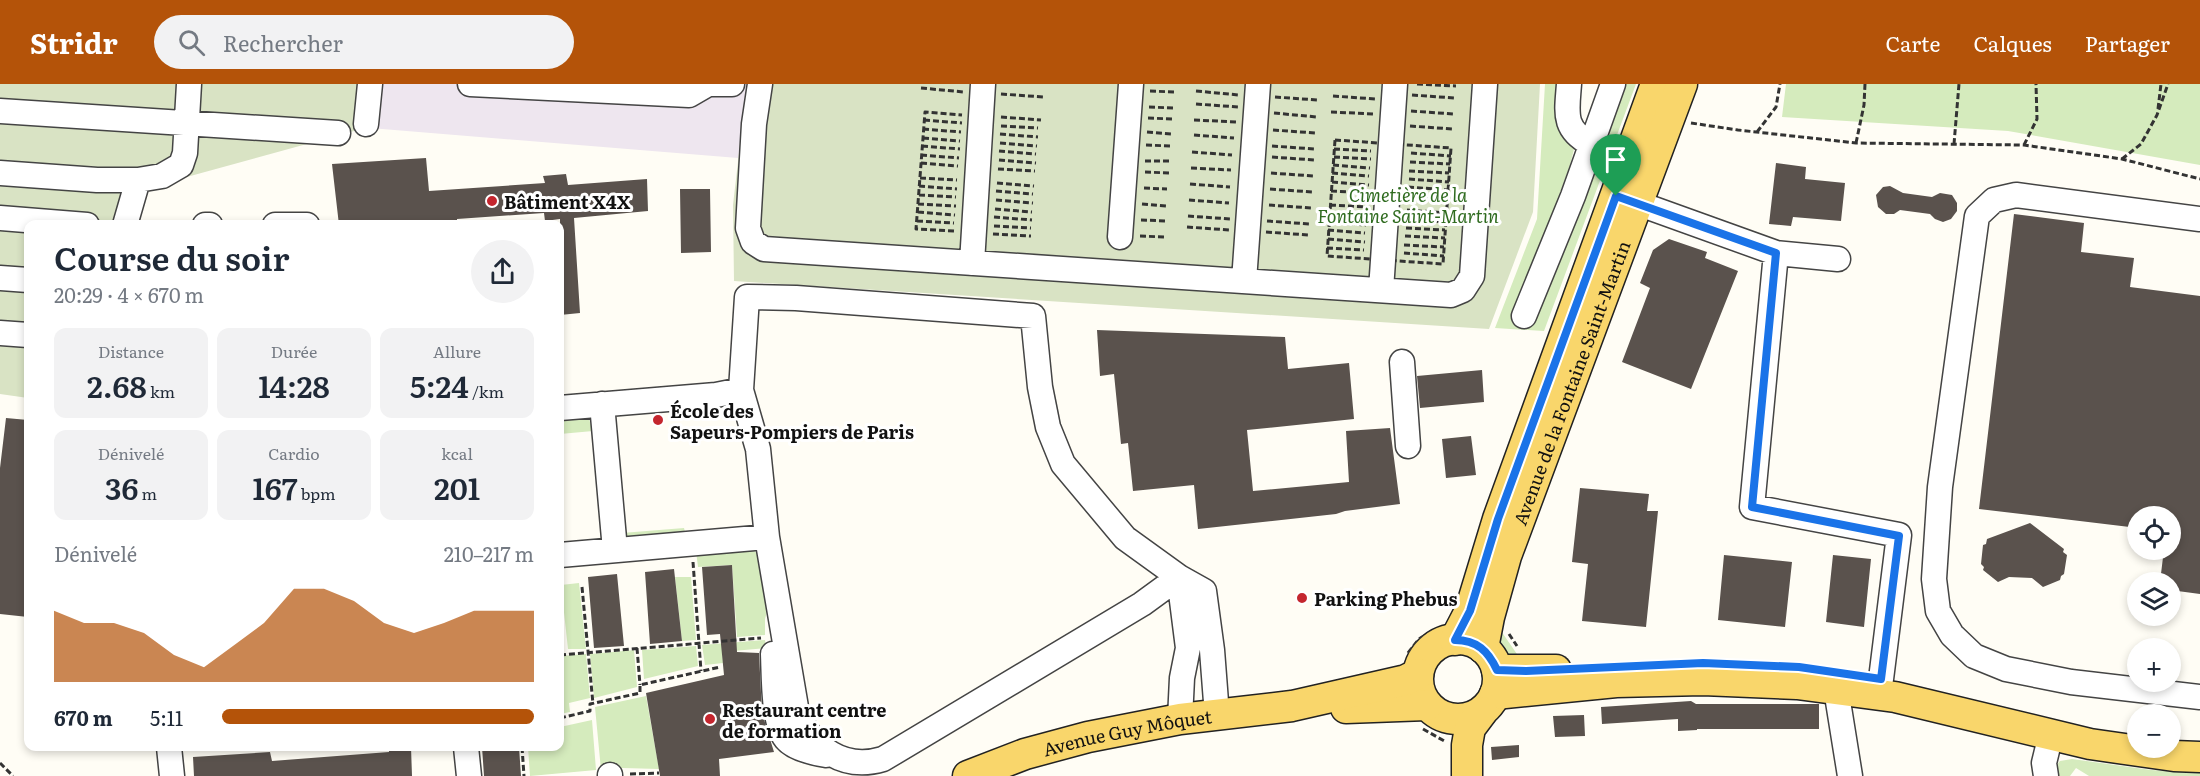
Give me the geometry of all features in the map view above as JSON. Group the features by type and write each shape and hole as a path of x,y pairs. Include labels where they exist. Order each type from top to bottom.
{"main road":[{"name":"Avenue de la Fontaine Saint-Martin","path":"1467,776 1467,746 1470,728 1489,681 1489,617 1506,556 1657,105 1682,84"},
{"name":"Avenue de la Fontaine Saint-Martin","path":"1455,640 1470,611 1498,519 1627,200"},
{"path":"1489,681 1465,640 1444,642 1427,654 1418,674 1421,696 1438,712 1460,719 1472,717 1489,681 1526,671 1703,663 1799,667 1881,679 2094,727 2127,732"},
{"name":"Avenue Guy Môquet","path":"968,776 1025,754 1088,736 1180,719 1292,706 1406,680 1418,674"},
{"path":"1489,681 1703,680 1797,684 1895,698 2100,745 2174,756 2200,757"},
{"name":"Avenue Guy Môquet","path":"1292,706 1438,712"},
{"path":"1438,712 1449,776"},
{"path":"2181,739 2200,740"}],"street":[{"path":"0,173 97,180 138,180 162,176 181,165 184,153 189,84"},
{"path":"366,124 370,84"},
{"path":"471,84 689,95 708,84 732,84"},
{"path":"760,84 754,124 748,228 750,236 758,246 772,250 1451,295 1463,290 1470,282 1485,84"},
{"path":"972,263 983,84"},
{"path":"1123,202 1131,84"},
{"path":"1244,281 1258,84"},
{"path":"1569,84 1568,121 1577,135 1591,144"},
{"path":"1524,316 1573,196 1613,84"},
{"path":"1382,290 1394,105"},
{"path":"0,111 338,134"},
{"path":"126,220 138,180"},
{"path":"2200,219 2016,195 1994,201 1977,216 1940,487 1935,579 1938,611 1952,635 1974,656 2006,669 2071,682 2200,697"},
{"path":"1627,200 1776,253 1838,259"},
{"path":"0,218 25,220"},
{"path":"1776,253 1752,507 1899,536 1881,679"},
{"path":"0,278 24,280"},
{"path":"834,756 813,741 797,713 767,537 758,449 741,390 747,297 796,298 1033,316 1040,387 1048,428 1063,464 1125,538 1179,578 1204,591 1212,650 1217,715"},
{"path":"0,333 24,335"},
{"path":"1402,362 1408,446"},
{"path":"564,408 716,395 741,390"},
{"path":"602,404 615,550"},
{"path":"564,555 767,537"},
{"path":"1179,578 1188,648 1182,678 1180,719"},
{"path":"780,611 770,624 779,724 787,741 813,753 872,762 883,759 1142,604 1179,578"},
{"path":"1836,689 1850,776"},
{"path":"2046,776 2044,763 2051,734"},
{"path":"169,751 172,776"},
{"path":"466,751 469,776"}],"path":[{"path":"1417,84 1456,86"},
{"path":"1756,132 1776,107 1780,84"},
{"path":"1856,143 1864,105 1865,84"},
{"path":"1954,144 1959,84"},
{"path":"2024,145 2037,119 2036,84"},
{"path":"2157,115 2161,84"},
{"path":"2122,159 2141,144 2157,115 2169,84"},
{"path":"1333,96 1454,114"},
{"path":"1331,112 1455,98"},
{"path":"1196,104 1315,149"},
{"path":"1394,105 1453,129"},
{"path":"1657,105 1756,132 1856,143 2024,145 2122,159 2200,179"},
{"path":"1194,135 1317,117"},
{"path":"1194,120 1316,133"},
{"path":"1123,202 1169,161"},
{"path":"1123,202 1169,173"},
{"path":"1123,202 1167,189"},
{"path":"1123,202 1166,206"},
{"path":"1123,202 1166,221"},
{"path":"1123,202 1164,237"},
{"path":"691,544 702,671"},
{"path":"582,587 593,704"},
{"path":"564,654 771,637"},
{"path":"564,717 590,711 590,704 640,693 637,648"},
{"path":"640,685 720,667"},
{"path":"522,751 524,776"},
{"path":"0,763 13,776"}],"shaded area":[{"path":"373,84 747,84 738,158 370,128"}],"green space":[{"path":"0,84 373,84 365,128 143,189 133,220 24,220 24,397 0,394"},
{"name":"Cimetière de la Fontaine Saint-Martin","path":"747,84 1540,84 1533,212 1489,329 734,281 733,205"},
{"path":"1545,84 1561,84 1575,145 1570,165 1513,324 1531,325 1620,84 1636,84 1544,331 1495,328 1537,219"},
{"path":"1786,84 2200,84 2200,165 2008,131 1782,117"},
{"path":"584,416 589,419 593,431 564,434 564,417"},
{"path":"684,528 686,536 634,540 622,533"},
{"path":"753,550 758,554 768,608 765,635 737,637 732,565 698,567 696,551"},
{"path":"675,577 691,577 696,640 682,641"},
{"path":"579,583 586,649 568,649 564,585"},
{"path":"1499,628 1519,657 1508,659 1496,647"},
{"path":"765,640 766,648 722,652 723,663 705,665 702,645"},
{"path":"696,646 698,666 644,679 642,650"},
{"path":"634,650 637,687 594,698 590,654"},
{"path":"586,654 590,698 569,703 570,712 564,713 564,656"},
{"path":"646,696 659,769 601,770 595,707"},
{"path":"592,720 596,770 530,776 528,751 564,751 564,726"},
{"path":"2072,759 2151,770 2200,773 2200,776 2089,776 2076,768 2070,776 2054,776 2054,768 2060,761"}],"building":[{"name":"Bâtiment X4X","path":"426,158 429,191 545,183 543,176 566,174 568,185 647,179 648,211 574,218 580,313 564,315 564,220 545,220 544,213 457,220 338,220 332,164"},
{"path":"1776,163 1806,167 1805,179 1845,183 1841,221 1793,217 1791,226 1769,224"},
{"path":"1890,186 1903,193 1932,197 1940,193 1952,195 1957,203 1957,211 1951,219 1943,222 1930,214 1900,210 1894,214 1886,214 1878,207 1876,195 1883,187"},
{"path":"680,189 710,189 711,252 681,253"},
{"path":"2014,214 2084,223 2081,252 2134,258 2130,287 2200,296 2200,594 2181,591 2181,572 2161,572 2163,560 2181,560 2181,506 2127,506 2127,527 1979,509"},
{"path":"1669,239 1707,252 1705,258 1738,271 1691,389 1622,362 1650,288 1640,283 1653,250"},
{"path":"1097,330 1285,337 1288,369 1349,363 1354,419 1247,430 1253,491 1349,482 1346,431 1390,428 1400,504 1336,514 1198,529 1194,485 1133,491 1128,443 1121,444 1114,374 1100,376"},
{"path":"1482,370 1484,402 1420,408 1417,376"},
{"path":"6,418 24,420 24,617 0,614 0,468"},
{"path":"1471,436 1476,475 1446,478 1442,439"},
{"path":"1580,488 1649,494 1647,511 1658,511 1646,627 1582,621 1588,564 1572,562"},
{"path":"2030,523 2064,549 2063,552 2067,555 2064,574 2060,580 2043,587 2032,578 2009,577 1998,582 1983,570 1984,567 1981,564 1983,545 1986,544 1987,539"},
{"path":"1724,555 1792,562 1785,627 1718,620"},
{"path":"1833,555 1871,559 1864,627 1826,622"},
{"name":"Restaurant centre de formation","path":"732,565 737,652 759,653 762,713 774,752 719,759 720,776 660,776 646,693 724,675 720,634 707,635 702,567"},
{"path":"674,569 682,641 650,644 645,572"},
{"path":"617,574 624,646 594,648 588,577"},
{"path":"1691,701 1696,704 1819,704 1819,729 1678,731 1678,719 1602,724 1601,707"},
{"path":"1584,715 1585,736 1555,737 1553,716"},
{"path":"1519,745 1519,757 1492,760 1491,747"},
{"path":"411,751 412,776 194,776 193,757 270,752 272,761"},
{"path":"482,751 519,751 521,776 484,776"}],"place":[{"name":"Bâtiment X4X","path":"492,201"},
{"name":"École des Sapeurs-Pompiers de Paris","path":"658,420"},
{"name":"Parking Phebus","path":"1302,598"},
{"name":"Restaurant centre de formation","path":"710,719"}],"route":[{"path":"1616,196 1776,253 1752,507 1899,536 1881,679 1799,667 1703,663 1526,671 1497,670 1492,658 1483,648 1465,640 1455,640 1470,611 1498,519 1616,196"}]}
